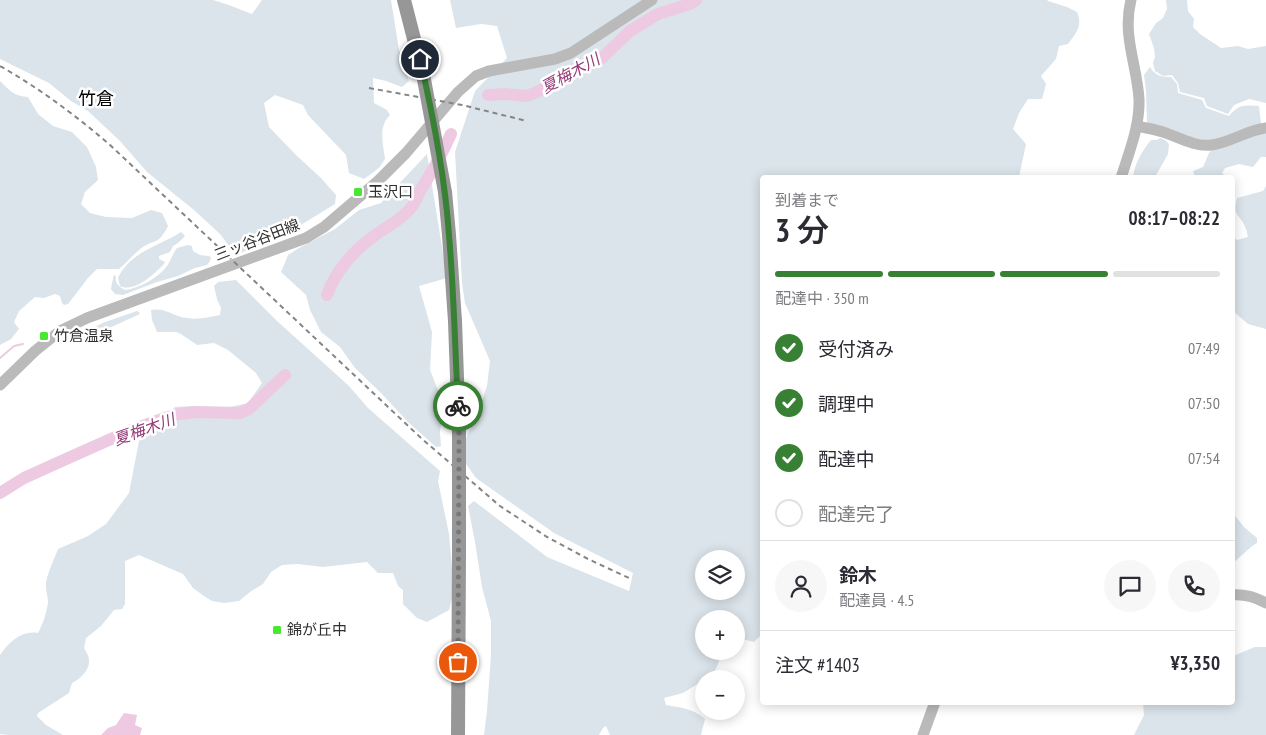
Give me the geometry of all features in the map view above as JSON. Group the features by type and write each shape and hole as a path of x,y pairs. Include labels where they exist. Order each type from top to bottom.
{"highway":[{"path":"405,4 423,74 444,192 449,235 455,321 459,435 458,735"}],"main road":[{"name":"三ッ谷谷田線","path":"0,385 34,351 60,331 87,318 306,238 324,227 378,181 406,153 458,92 476,76 489,71 555,59 572,52 652,0"},
{"path":"1122,175 1137,126 1139,109 1139,98 1129,42 1128,13 1131,0"},
{"path":"1137,126 1207,146 1250,131 1266,128"},
{"path":"1235,595 1252,596 1266,603"},
{"path":"923,735 934,705"}],"shaded area":[{"path":"0,0 213,0 252,14 262,0 391,0 399,50 409,81 402,87 373,78 374,103 387,110 390,115 386,119 383,130 385,159 379,168 364,179 349,173 346,155 308,115 303,105 275,95 264,103 269,127 336,195 335,204 291,231 238,254 194,210 147,172 120,141 88,111 71,101 49,83 0,59"},
{"path":"450,0 1047,0 1077,12 1079,17 1076,33 1068,44 1059,46 1056,59 1041,76 1046,84 1042,99 1028,99 1019,113 1013,129 1026,144 1019,175 760,175 760,636 754,642 745,640 745,610 695,610 695,660 719,660 715,670 695,670 695,686 683,693 664,698 666,705 695,713 695,720 705,720 701,735 610,735 606,726 599,735 484,735 491,655 491,621 482,587 468,506 474,501 547,557 629,591 633,573 554,533 476,478 464,461 464,445 487,386 490,361 465,303 462,283 455,152 475,91 507,58 497,26 481,24 456,28"},
{"path":"1166,0 1187,0 1188,11 1194,19 1193,27 1221,48 1238,46 1248,49 1266,46 1266,103 1249,99 1234,105 1228,114 1207,106 1204,98 1180,92 1178,83 1172,75 1163,76 1155,71 1153,63 1155,57 1154,48 1149,34 1156,23 1163,18 1167,9"},
{"path":"1150,67 1159,75 1171,77 1177,84 1178,93 1202,100 1206,108 1229,116 1242,106 1259,106 1261,124 1212,142 1148,126 1144,75"},
{"path":"0,81 12,92 28,97 38,114 53,126 72,132 87,147 96,167 98,180 85,192 81,204 90,213 106,217 132,218 151,210 162,213 168,226 159,239 140,249 119,269 97,269 68,304 64,305 60,296 55,294 44,298 35,297 19,311 14,322 19,329 11,339 0,345"},
{"path":"1266,131 1266,157 1261,157 1253,167 1239,164 1225,168 1222,173 1224,175 1194,175 1193,171 1203,167 1209,153 1213,149"},
{"path":"1160,138 1169,144 1168,154 1156,175 1133,175 1137,162 1145,148 1151,140"},
{"path":"427,154 447,278 419,286 432,332 430,370 443,408 440,432 441,446 436,447 408,422 355,368 340,347 321,332 310,310 306,295 281,272 288,255 335,229 359,210 381,203"},
{"path":"1266,186 1266,329 1248,324 1235,313 1235,238 1237,240 1248,237 1244,224 1236,213 1237,198 1263,191"},
{"path":"181,232 185,236 173,246 170,252 159,256 159,259 165,262 155,273 138,285 132,287 120,286 118,278 130,262 146,250"},
{"path":"188,245 192,246 193,251 200,255 211,257 207,265 123,295 115,294 111,289 114,275 118,284 125,290 148,282 159,275 167,266 177,248"},
{"path":"236,280 277,321 349,386 368,408 440,471 438,481 449,534 454,591 449,610 427,622 417,618 403,604 403,590 398,586 393,573 378,573 367,562 323,567 298,564 282,565 271,572 263,584 239,601 224,603 212,601 204,596 193,588 183,574 139,555 125,561 125,604 122,609 114,610 101,626 86,638 84,648 89,664 86,671 72,683 69,693 38,713 37,716 46,725 63,735 0,734 0,655 16,638 27,633 38,633 42,626 48,600 47,579 58,549 88,536 106,524 129,493 139,441 166,414 175,407 192,406 217,410 248,403 262,383 256,373 228,350 214,343 197,345 176,332 157,332 152,320 151,310 156,309 191,319 220,315 221,308 214,286 218,282"},
{"path":"137,311 140,314 109,328 83,333 105,322"},
{"path":"1235,516 1244,527 1257,538 1257,543 1235,561"},
{"path":"1255,647 1266,647 1266,735 1134,735 1144,715 1143,705 1235,705 1235,655"},
{"path":"124,713 137,715 135,725 142,728 140,735 101,735 108,728 116,725"}],"waterway":[{"name":"夏梅木川","path":"488,95 527,96 539,91 575,69 591,64 603,57 630,31 658,14 690,4 696,0"},
{"name":"夏梅木川","path":"327,295 330,286 352,255 412,207 451,134"},
{"path":"0,358 14,346 23,344"},
{"name":"夏梅木川","path":"0,493 24,478 129,431 165,418 197,412 240,413 249,409 285,375"}],"railway":[{"path":"0,66 56,102 109,144 421,438 500,506 547,537 629,578"},
{"path":"369,88 462,105 527,121"}],"way so far":[{"path":"458,406 458,662"}],"place":[{"name":"玉沢口","path":"358,192"},
{"name":"竹倉温泉","path":"44,336"},
{"name":"錦が丘中","path":"277,630"}],"district":[{"name":"竹倉","path":"96,99"}],"route":[{"path":"420,59 436,140 449,235 458,406"}]}
